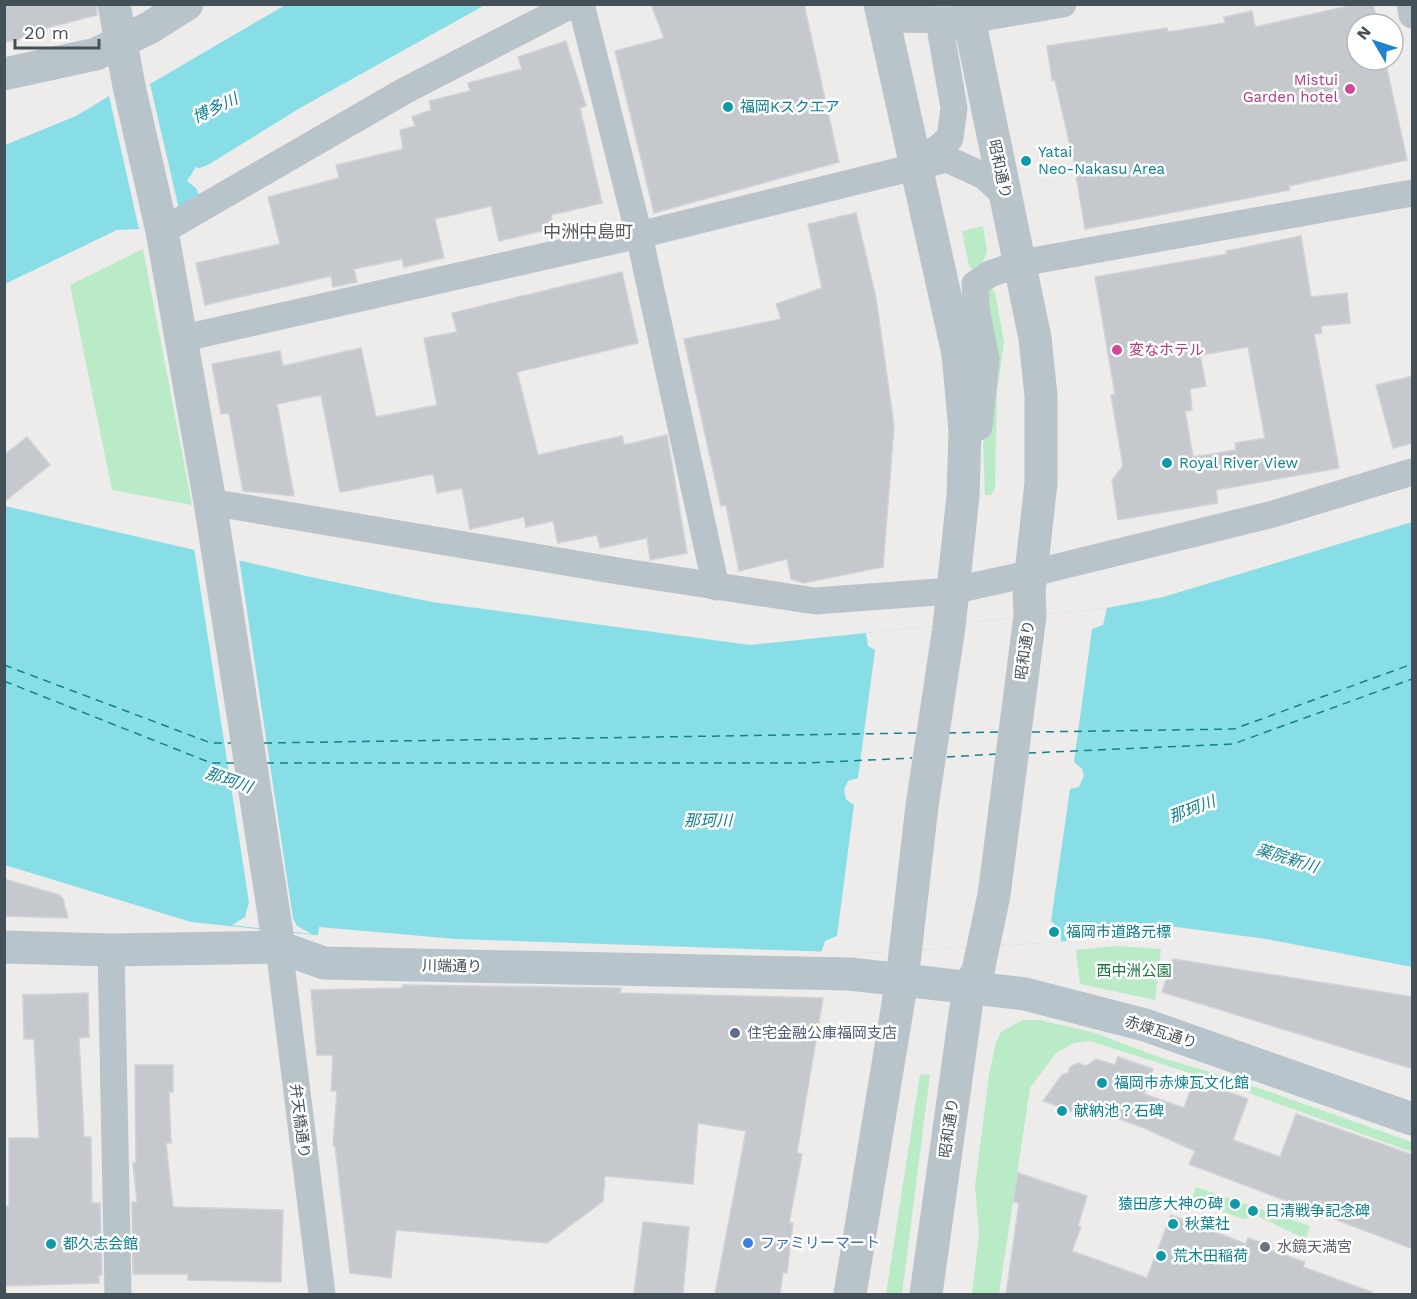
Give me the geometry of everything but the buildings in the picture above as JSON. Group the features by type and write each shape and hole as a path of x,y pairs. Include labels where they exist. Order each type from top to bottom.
{"main road":[{"name":"川端通り","path":"4,947 111,950 277,939 324,963 849,974 903,965"},
{"name":"赤煉瓦通り","path":"903,965 969,986 1025,994 1145,1025 1413,1119"}],"street":[{"path":"114,4 129,86 162,231 210,502 277,939"},
{"path":"4,74 96,54 187,4"},
{"path":"162,231 406,90 573,4"},
{"path":"581,4 639,235 716,587"},
{"path":"850,1294 903,965 920,818 949,627 951,591 963,496 965,430 958,354 882,12 968,12 1063,4"},
{"path":"1410,4 1413,15"},
{"path":"917,165 950,138 954,108 941,33 968,12"},
{"name":"昭和通り","path":"926,1294 969,986 978,971 994,895 1030,616 1029,591 1041,483 1041,396 1035,338 968,12"},
{"path":"180,339 639,235 947,159 984,176 1006,196"},
{"path":"965,430 978,427 986,359 976,308 975,284 990,274 1021,263 1413,193"},
{"path":"210,502 716,587 815,601 951,591 1273,514 1413,472"},
{"name":"弁天橋通り","path":"277,939 322,1294"},
{"path":"111,950 118,1294"}],"green space":[{"path":"983,226 987,251 980,270 973,270 969,265 962,231"},
{"path":"143,249 192,505 112,490 70,285"},
{"path":"991,289 995,292 1004,342 997,393 995,488 991,495 985,495 983,445 992,397 987,290"},
{"name":"西中洲公園","path":"1117,946 1161,949 1155,1000 1080,984 1076,950"},
{"path":"1023,1020 1039,1020 1092,1032 1159,1057 1227,1077 1412,1142 1412,1152 1224,1084 1090,1041 1074,1043 1056,1053 1030,1088 999,1294 972,1294 979,1234 975,1186 989,1075 996,1042 1001,1032"},
{"path":"920,1074 930,1075 902,1294 886,1294"},
{"path":"1196,1187 1310,1226 1306,1239 1257,1216 1243,1219 1191,1200"}],"water":[{"name":"博多川","path":"285,5 485,5 300,108 208,165 196,167 187,181 196,188 199,195 179,209 139,229 117,230 5,284 5,145 76,116 109,96 150,84"},
{"path":"5,506 315,578 432,602 750,645 1107,608 1163,597 1412,522 1412,967 1266,939 1169,926 1122,929 1061,942 866,953 456,939 319,927 318,935 314,935 191,922 5,865"}],"pier":[{"path":"150,84 179,209 139,229 109,96"},
{"path":"194,548 239,558 293,918 297,926 312,934 232,925 245,917 249,902"},
{"path":"1107,608 1103,625 1092,629 1074,762 1082,769 1084,776 1079,787 1070,789 1051,921 1061,930 1061,942 866,953 821,953 825,941 837,936 854,805 846,799 844,790 848,781 858,778 875,650 868,646 866,633"}],"ferry route":[{"path":"1032,732 1234,729 1412,664"},
{"path":"4,665 211,743 232,743"},
{"path":"1028,753 1233,744 1412,679"},
{"path":"4,681 211,763 234,763"},
{"path":"948,733 1000,732"},
{"path":"264,743 916,733"},
{"path":"947,757 996,754"},
{"path":"266,763 806,763 912,758"}],"place":[{"name":"Mistui Garden hotel","path":"1350,89"},
{"name":"福岡Kスクエア","path":"728,107"},
{"name":"Yatai Neo-Nakasu Area","path":"1026,161"},
{"name":"変なホテル","path":"1117,350"},
{"name":"Royal River View","path":"1167,463"},
{"name":"福岡市道路元標","path":"1054,932"},
{"name":"住宅金融公庫福岡支店","path":"735,1033"},
{"name":"福岡市赤煉瓦文化館","path":"1102,1083"},
{"name":"献納池？石碑","path":"1062,1111"},
{"name":"猿田彦大神の碑","path":"1235,1204"},
{"name":"日清戦争記念碑","path":"1253,1211"},
{"name":"秋葉社","path":"1173,1224"},
{"name":"ファミリーマート","path":"748,1243"},
{"name":"都久志会館","path":"51,1244"},
{"name":"水鏡天満宮","path":"1265,1247"},
{"name":"荒木田稲荷","path":"1161,1256"}],"district":[{"name":"中洲中島町","path":"588,231"}],"water label":[{"name":"那珂川","path":"229,780"},
{"name":"那珂川","path":"1192,809"},
{"name":"那珂川","path":"708,820"},
{"name":"薬院新川","path":"1287,858"}]}
